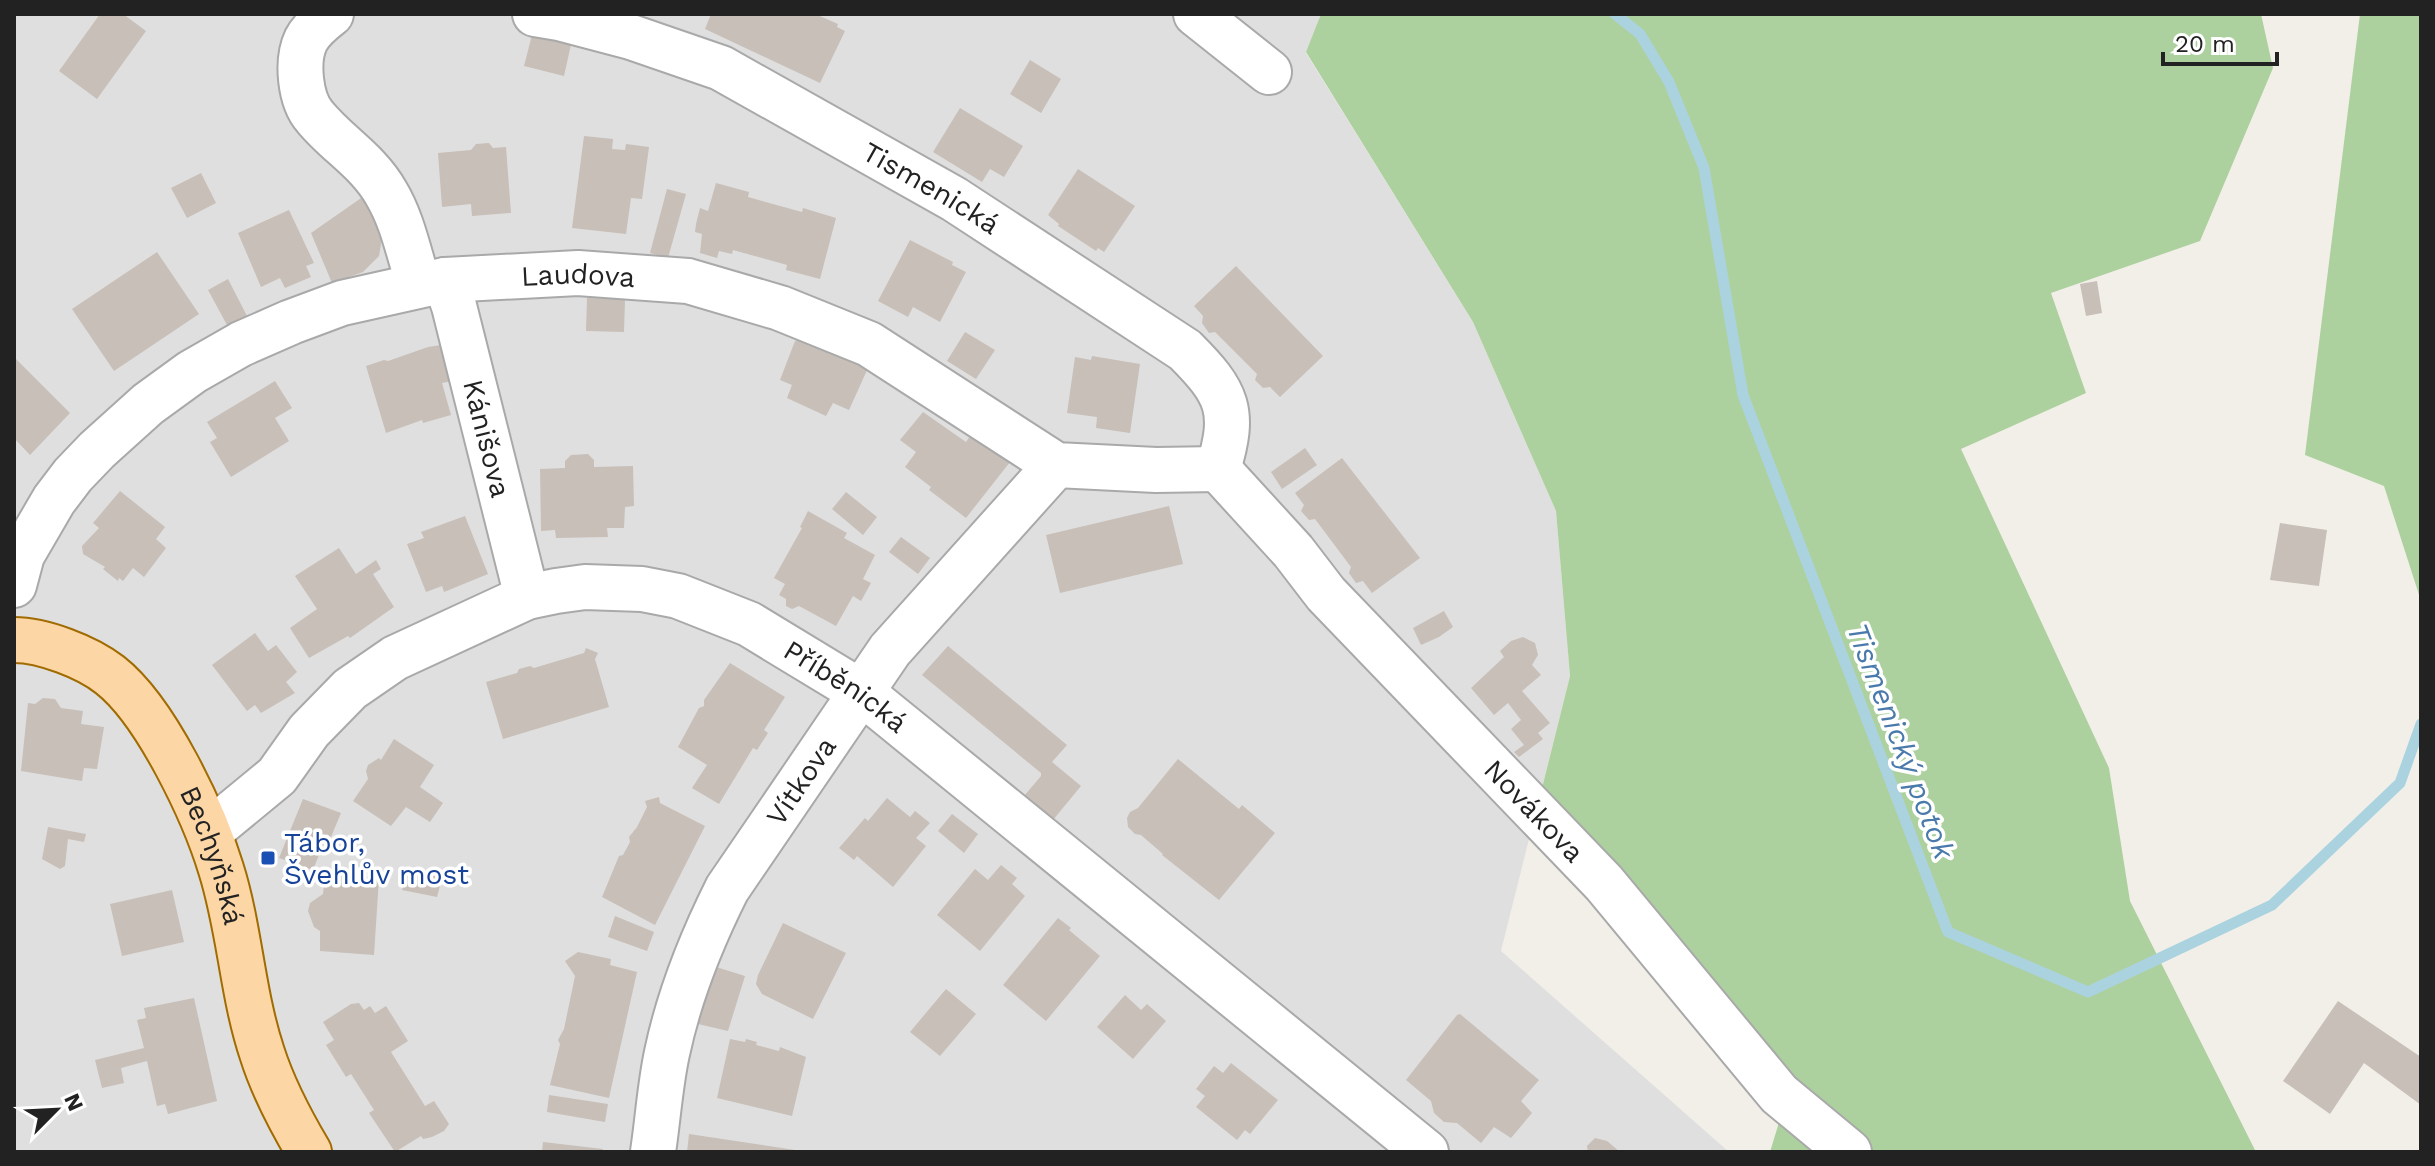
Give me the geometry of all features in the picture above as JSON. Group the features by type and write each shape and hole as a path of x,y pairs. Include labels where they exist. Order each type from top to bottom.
{"main road":[{"name":"Bechyňská","path":"14,640 48,645 110,675 140,707 162,741 209,832 222,871 261,1051 283,1105 309,1152"}],"street":[{"name":"Kánišova","path":"331,14 306,40 301,65 303,89 313,115 369,168 387,193 432,283 454,306 527,597"},
{"name":"Tismenická","path":"535,14 631,37 721,68 954,199 1172,342 1205,370 1226,407 1228,439 1218,469"},
{"path":"1196,14 1269,72"},
{"name":"Laudova","path":"14,585 22,555 54,500 73,475 148,404 192,372 241,344 342,303 432,283 578,273 688,281 764,304 869,344 1056,465"},
{"path":"1056,465 1156,470 1218,469"},
{"name":"Vítkova","path":"653,1152 667,1053 706,930 727,889 890,650 1056,465"},
{"name":"Novákova","path":"1218,469 1293,551 1326,594 1604,883 1779,1094 1849,1152"},
{"name":"Příběnická","path":"209,832 277,776 309,731 350,689 371,673 445,633 527,597 585,587 642,589 678,596 749,624 861,692 1426,1152"}],"shaded area":[{"path":"14,14 1321,14 1306,53 1473,322 1556,511 1570,676 1501,951 1729,1152 14,1152"}],"green space":[{"path":"1321,14 2261,14 2273,68 2200,241 2051,293 2086,393 1961,449 2109,768 2130,901 2256,1152 1770,1152 1790,1086 1542,788 1570,676 1556,511 1473,322 1306,52"},
{"path":"2360,14 2421,14 2421,601 2384,486 2305,455"}],"building":[{"path":"100,14 123,14 146,31 97,99 59,71"},
{"path":"711,14 815,14 838,24 837,27 845,31 820,83 705,29"},
{"path":"533,31 572,40 564,76 524,66"},
{"path":"1030,60 1061,79 1041,113 1010,94"},
{"path":"960,108 1023,146 1004,177 990,169 982,182 933,152"},
{"path":"584,136 613,139 612,149 625,150 626,144 649,147 642,199 631,198 626,234 572,228"},
{"path":"489,143 493,148 506,147 511,213 472,216 471,204 442,207 438,153 471,150 476,144"},
{"path":"1078,169 1135,206 1104,252 1098,248 1096,251 1058,226 1048,215"},
{"path":"201,173 216,203 187,218 171,188"},
{"path":"716,183 749,192 748,197 836,218 820,279 786,270 787,265 733,250 732,254 719,251 717,258 700,253 702,234 695,232 696,224 700,208 708,211"},
{"path":"667,189 686,194 668,258 650,253"},
{"path":"364,196 383,233 379,256 363,272 332,283 311,233"},
{"path":"289,210 314,263 306,266 311,277 285,288 280,278 261,287 238,233"},
{"path":"910,240 966,272 940,322 913,307 908,317 878,301"},
{"path":"157,252 199,314 114,371 72,309"},
{"path":"1236,266 1323,356 1280,397 1270,387 1263,388 1255,380 1257,374 1215,332 1209,333 1202,323 1203,316 1194,306"},
{"path":"228,279 247,316 227,325 208,290"},
{"path":"2097,281 2102,313 2086,316 2080,284"},
{"path":"587,298 625,299 624,332 586,331"},
{"path":"965,332 995,350 976,379 947,361"},
{"path":"804,338 868,368 849,410 833,403 826,416 787,398 792,385 780,380 795,341"},
{"path":"454,343 463,379 442,383 451,415 423,423 422,420 386,433 366,366 428,347"},
{"path":"1092,356 1140,364 1130,433 1096,428 1097,417 1067,413 1075,357 1091,360"},
{"path":"14,357 70,413 30,455 14,438"},
{"path":"275,381 292,408 275,418 289,441 231,477 210,442 217,438 207,422"},
{"path":"923,412 966,442 972,433 1010,462 966,518 905,467 916,452 900,440"},
{"path":"1305,448 1317,465 1282,489 1271,472"},
{"path":"588,454 594,460 594,467 633,466 634,506 625,507 624,528 607,528 608,537 556,538 555,530 541,531 540,469 565,468 565,461 571,455"},
{"path":"1342,458 1420,558 1372,593 1363,581 1356,583 1349,573 1351,567 1315,519 1309,520 1301,511 1304,505 1295,493"},
{"path":"120,491 165,527 156,539 166,548 144,577 133,568 123,581 119,578 118,581 103,569 105,567 83,554 82,546 99,528 93,523"},
{"path":"846,492 877,517 863,535 832,509"},
{"path":"1169,506 1183,564 1060,593 1046,535"},
{"path":"808,511 847,533 844,538 875,555 863,579 871,583 861,601 853,596 836,626 799,606 792,609 786,606 786,599 779,595 785,584 774,578"},
{"path":"465,516 488,574 444,592 442,586 426,592 407,544 424,538 421,532"},
{"path":"2280,523 2327,530 2319,586 2270,580"},
{"path":"901,537 930,558 918,574 889,552"},
{"path":"339,548 356,574 376,560 381,569 373,574 394,607 350,638 348,636 309,658 290,628 317,609 295,576"},
{"path":"1444,611 1453,627 1421,645 1413,628"},
{"path":"255,633 268,651 276,645 297,672 286,682 295,693 261,713 255,705 247,711 212,665"},
{"path":"1523,637 1535,643 1538,655 1532,665 1541,675 1522,691 1550,723 1538,733 1543,739 1519,757 1514,752 1524,745 1511,729 1521,720 1508,703 1494,715 1471,688 1504,657 1500,651 1511,641"},
{"path":"948,646 1067,745 1052,762 1081,786 1053,820 1024,796 1041,773 922,675"},
{"path":"586,648 598,653 595,659 609,707 503,739 486,682 517,673 519,669 534,668 584,653"},
{"path":"730,663 785,697 764,730 768,733 757,750 753,748 719,804 692,788 707,765 678,747 699,708 704,706 704,700"},
{"path":"43,698 55,699 61,708 83,711 81,724 104,727 97,769 84,768 82,781 21,771 28,703 35,704"},
{"path":"394,739 434,765 420,787 443,803 430,822 406,807 391,826 353,801 368,779 368,765 379,758 381,760"},
{"path":"1178,759 1239,809 1242,805 1275,833 1219,900 1128,827 1130,812 1138,808"},
{"path":"659,797 660,803 705,826 655,925 602,897 619,856 623,855 630,842 629,837 647,807 645,801"},
{"path":"887,798 910,817 915,811 930,823 916,838 926,846 893,887 857,856 854,860 839,848"},
{"path":"303,799 341,813 331,837 327,834 313,870 279,858"},
{"path":"952,814 978,834 964,853 938,831"},
{"path":"48,827 86,834 84,842 68,839 65,866 60,869 42,859"},
{"path":"1001,865 1017,878 1012,884 1025,896 980,951 937,915 975,869 988,880"},
{"path":"410,868 442,878 437,897 402,890"},
{"path":"325,874 379,878 374,955 320,951 320,931 314,927 308,911 310,903 323,894"},
{"path":"172,890 184,942 122,956 110,904"},
{"path":"615,916 654,932 647,951 608,937"},
{"path":"1058,918 1100,956 1046,1021 1003,985"},
{"path":"783,923 846,953 813,1019 762,994 756,984"},
{"path":"578,952 611,959 610,965 637,972 609,1098 550,1085 575,976 565,961"},
{"path":"713,966 745,976 728,1031 698,1024 702,998"},
{"path":"946,989 976,1014 940,1056 910,1032"},
{"path":"1125,995 1141,1010 1147,1004 1166,1021 1133,1059 1097,1027"},
{"path":"194,998 217,1101 168,1114 165,1104 157,1106 147,1061 121,1068 124,1083 102,1088 95,1060 144,1048 137,1020 146,1018 144,1008"},
{"path":"2338,1001 2421,1057 2421,1105 2364,1063 2330,1114 2283,1081"},
{"path":"359,1003 364,1010 370,1006 375,1013 386,1006 408,1041 391,1052 425,1106 434,1101 449,1124 444,1131 423,1139 421,1136 395,1152 369,1113 374,1110 351,1074 346,1077 326,1045 334,1040 323,1022 351,1004"},
{"path":"1460,1014 1539,1080 1521,1101 1532,1113 1511,1138 1494,1127 1481,1143 1457,1123 1444,1122 1434,1113 1431,1101 1406,1080"},
{"path":"730,1039 745,1042 746,1039 779,1051 780,1047 806,1057 792,1116 717,1098"},
{"path":"1231,1063 1278,1100 1250,1134 1245,1130 1237,1140 1196,1107 1205,1096 1196,1089 1214,1066 1223,1073"},
{"path":"549,1095 608,1104 605,1122 547,1112"},
{"path":"689,1134 795,1150 795,1152 687,1152"},
{"path":"1595,1138 1607,1141 1620,1152 1588,1152 1587,1146"},
{"path":"543,1142 603,1149 602,1152 542,1152"}],"waterway":[{"name":"Tismenický potok","path":"1615,14 1640,34 1669,82 1704,168 1743,395 1948,932 2088,992 2272,905 2400,783 2421,724"}],"place":[{"name":"Tábor, Švehlův most","path":"268,858"}]}
